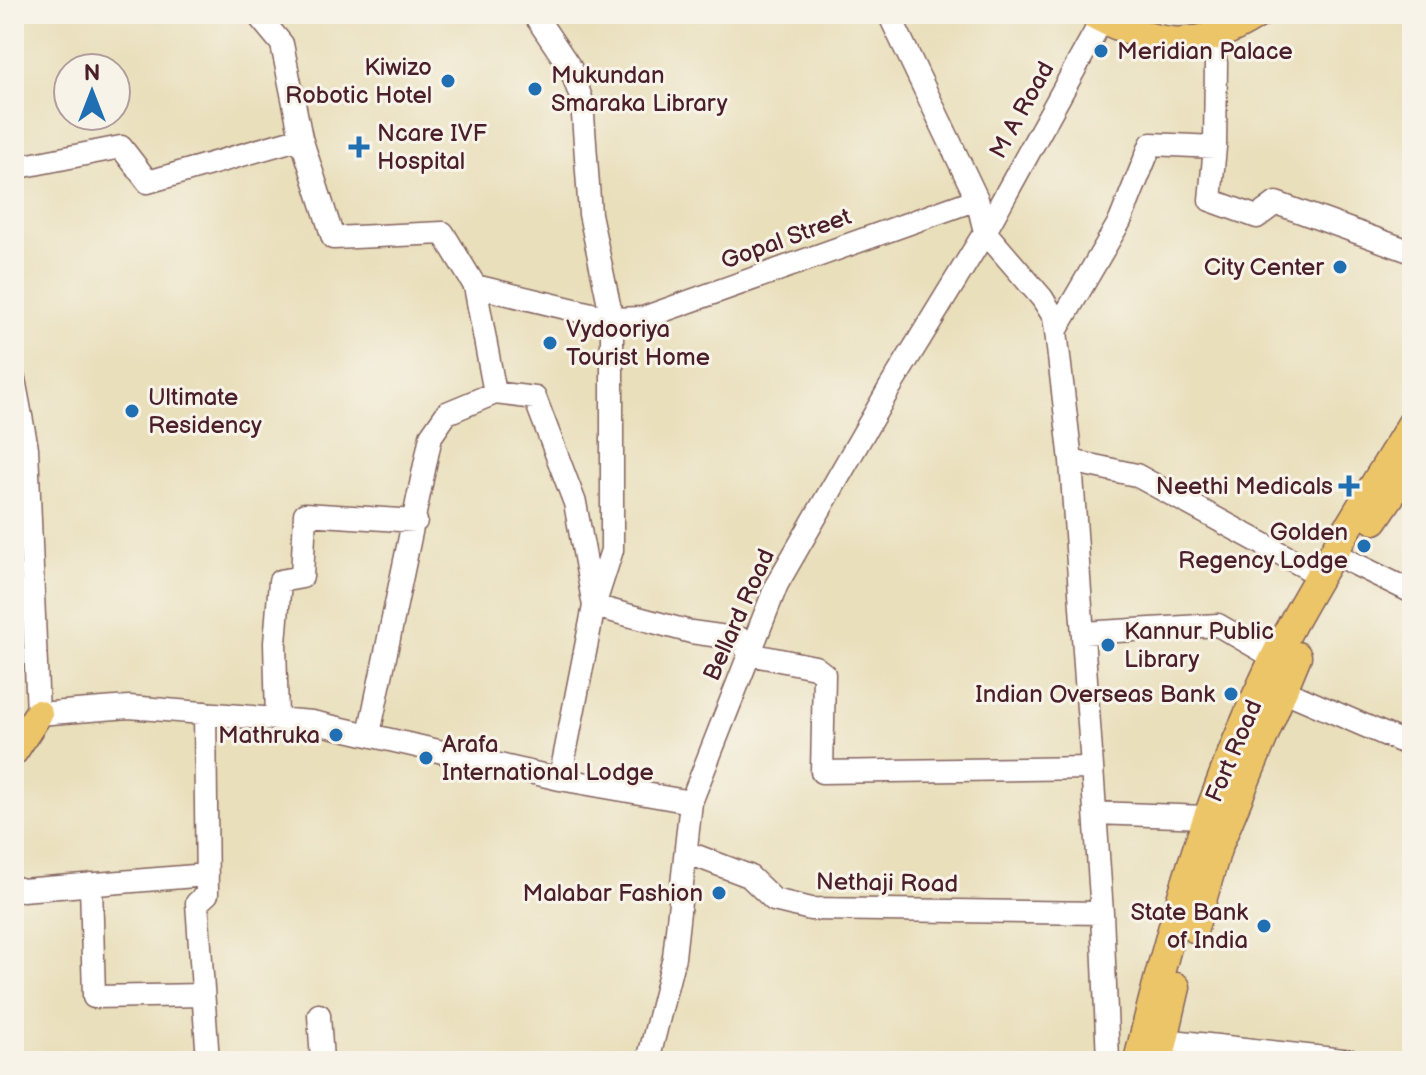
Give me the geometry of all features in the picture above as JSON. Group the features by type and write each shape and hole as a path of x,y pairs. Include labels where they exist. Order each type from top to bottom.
{"main road":[{"path":"1100,16 1144,37 1174,44 1209,39 1258,14"},
{"name":"Fort Road","path":"1218,820 1282,690 1318,608 1406,460 1412,423"},
{"name":"Fort Road","path":"1151,1049 1218,820 1275,658 1320,575 1406,460"},
{"path":"14,751 38,714"}],"street":[{"path":"257,14 282,44 301,138 333,238 443,233 475,286 495,393"},
{"path":"534,14 571,69 582,101 590,214 612,319 612,550 594,606 560,779"},
{"path":"889,14 977,199 985,232 1042,298 1054,317 1071,461 1102,913 1108,1061"},
{"name":"M A Road","path":"985,232 1100,16"},
{"path":"1209,39 1216,63 1215,147 1210,200 1257,217 1276,203 1412,252"},
{"path":"14,168 121,147 148,182 301,138"},
{"path":"1056,331 1120,221 1151,144 1215,147"},
{"name":"Gopal Street","path":"475,286 612,319 643,318 977,199"},
{"name":"Bellard Road","path":"648,1061 674,957 691,802 777,584 881,402 985,232"},
{"path":"14,379 27,448 38,714 129,707 277,719 369,734 560,779 691,802"},
{"path":"369,734 416,521 423,464 438,422 459,405 495,393 535,398 575,503 594,606"},
{"path":"1071,461 1136,475 1320,575"},
{"path":"277,719 275,643 280,581 302,577 305,514 416,521"},
{"path":"1347,560 1412,592"},
{"path":"594,606 691,632 741,639 749,654 815,667 824,674 822,772 1092,768"},
{"path":"1083,633 1218,625 1275,658"},
{"path":"14,643 37,644"},
{"path":"1282,690 1412,746"},
{"path":"205,713 207,894 197,903 208,1061"},
{"path":"1095,813 1218,820"},
{"name":"Nethaji Road","path":"686,852 749,876 774,900 811,909 1102,913"},
{"path":"14,887 22,890 207,875"},
{"path":"91,884 94,997 203,995"},
{"path":"319,1015 322,1061"},
{"path":"1151,1049 1352,1061"}],"place":[{"name":"Meridian Palace","path":"1101,51"},
{"name":"Kiwizo Robotic Hotel","path":"448,81"},
{"name":"Mukundan Smaraka Library","path":"535,89"},
{"name":"Ncare IVF Hospital","path":"359,147"},
{"name":"City Center","path":"1340,267"},
{"name":"Vydooriya Tourist Home","path":"550,343"},
{"name":"Ultimate Residency","path":"132,411"},
{"name":"Neethi Medicals","path":"1349,486"},
{"name":"Golden Regency Lodge","path":"1364,546"},
{"name":"Kannur Public Library","path":"1108,645"},
{"name":"Indian Overseas Bank","path":"1231,694"},
{"name":"Mathruka","path":"336,735"},
{"name":"Arafa International Lodge","path":"426,758"},
{"name":"Malabar Fashion","path":"719,893"},
{"name":"State Bank of India","path":"1264,926"}]}
